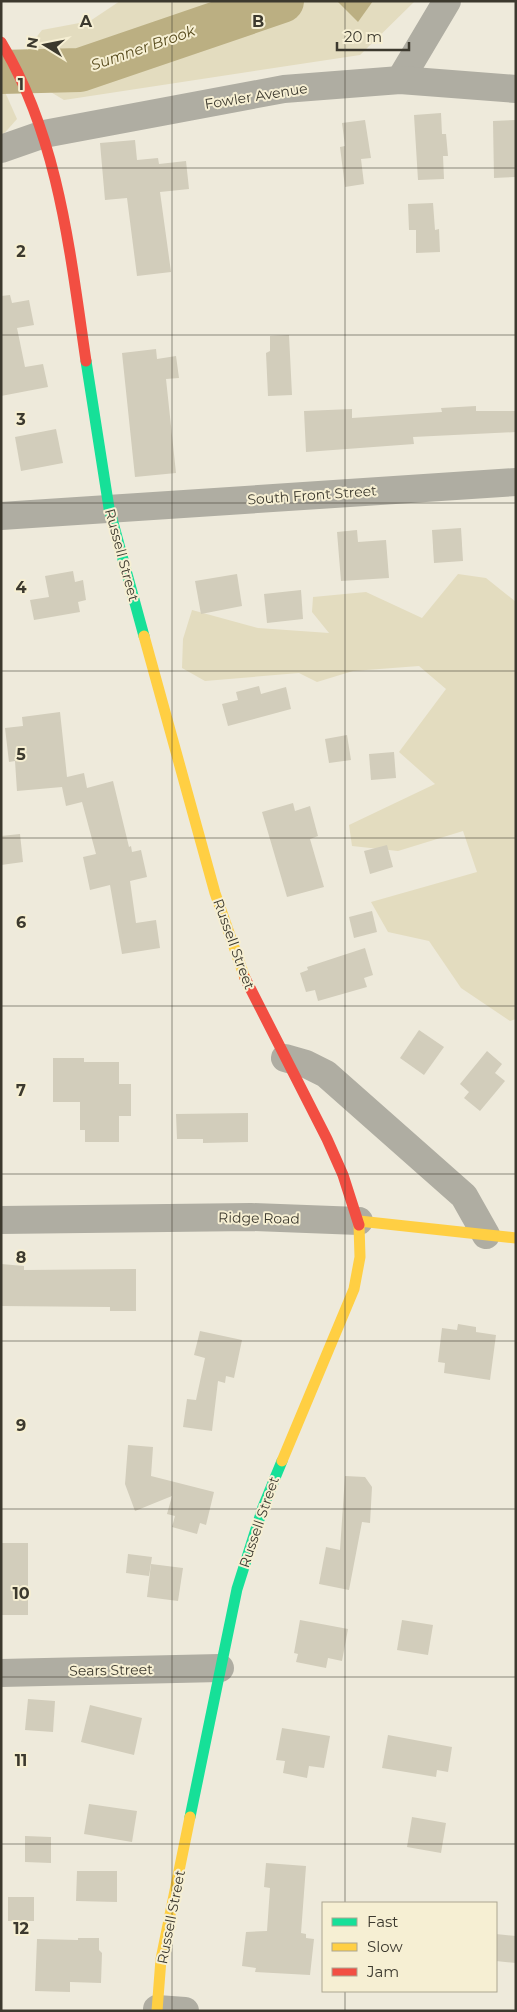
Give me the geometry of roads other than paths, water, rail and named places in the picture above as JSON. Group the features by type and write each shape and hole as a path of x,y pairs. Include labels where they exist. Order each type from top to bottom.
{"main road":[{"name":"Russell Street","path":"1,42 13,62 44,134 68,242 109,508 230,940 253,995 327,1139 343,1175 359,1221 360,1257 354,1289 262,1507 237,1589 161,1959 157,2010"},
{"name":"Ridge Road","path":"359,1221 516,1238"}],"street":[{"path":"400,80 447,1"},
{"name":"Fowler Avenue","path":"1,149 44,134 284,89 400,80 516,89"},
{"name":"South Front Street","path":"1,516 516,482"},
{"path":"285,1058 306,1064 326,1074 451,1183 473,1208 486,1235"},
{"name":"Ridge Road","path":"1,1220 250,1217 359,1221"},
{"name":"Sears Street","path":"1,1672 220,1668"},
{"path":"157,2010 185,2011"}],"waterway":[{"name":"Sumner Brook","path":"1,72 80,70 282,1"}]}
